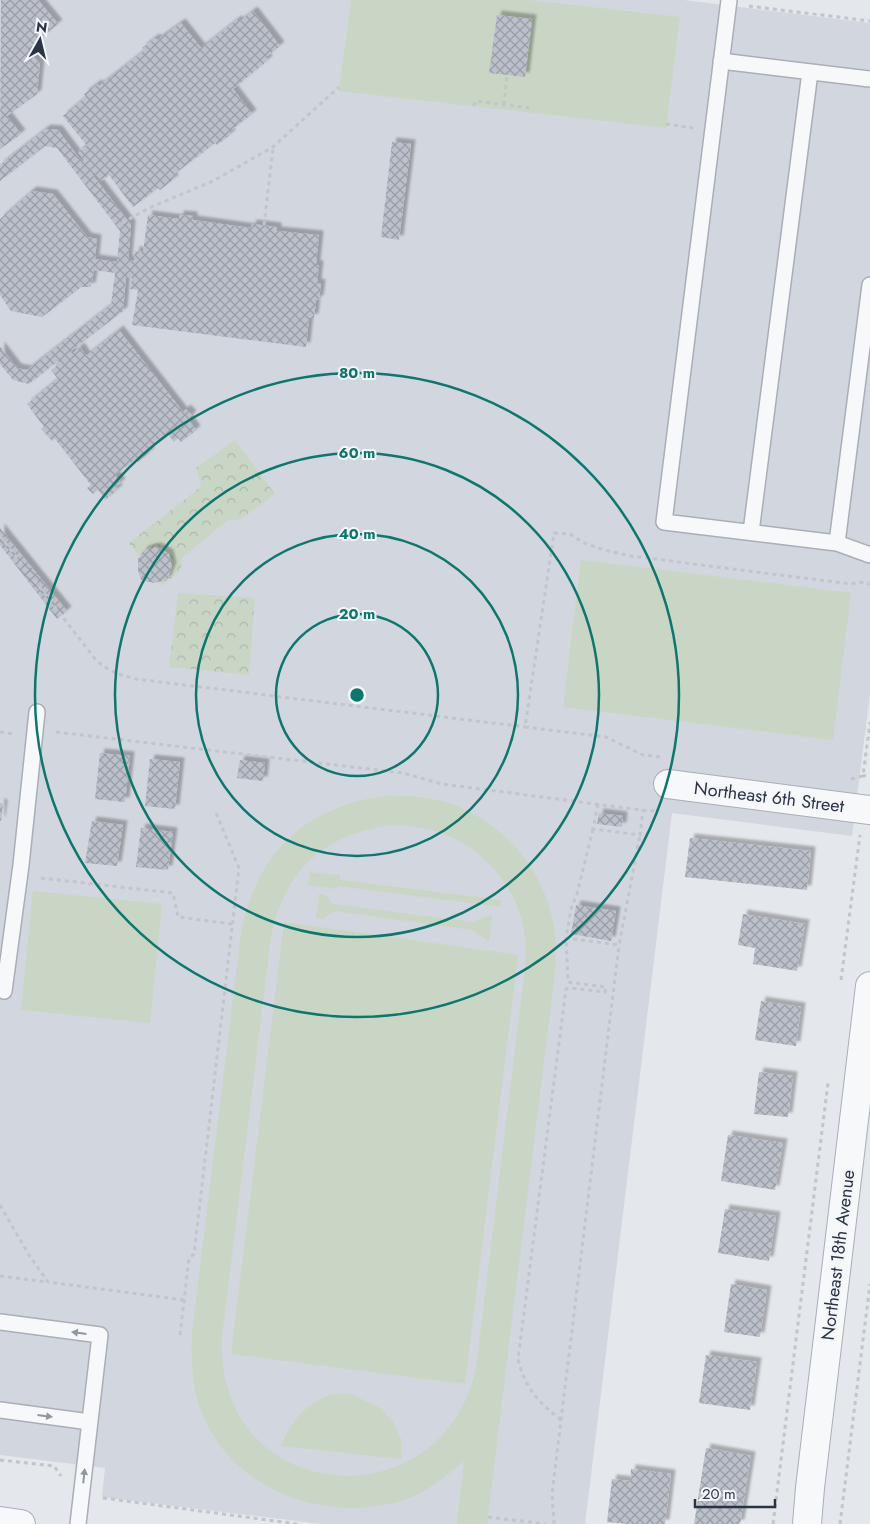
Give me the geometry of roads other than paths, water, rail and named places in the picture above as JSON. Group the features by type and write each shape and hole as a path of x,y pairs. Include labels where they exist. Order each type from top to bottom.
{"street":[{"name":"Northeast 6th Street","path":"667,797 870,810"},
{"name":"Northeast 18th Avenue","path":"808,1524 811,1478 870,986"},
{"path":"0,1521 21,1524"}],"lane":[{"path":"729,2 664,522 836,543 870,556"},
{"path":"721,61 870,79"},
{"path":"751,532 810,72"},
{"path":"836,543 870,285"},
{"path":"4,991 20,876 37,712"},
{"path":"0,1322 100,1335 78,1524"},
{"path":"0,1410 90,1422"}]}
